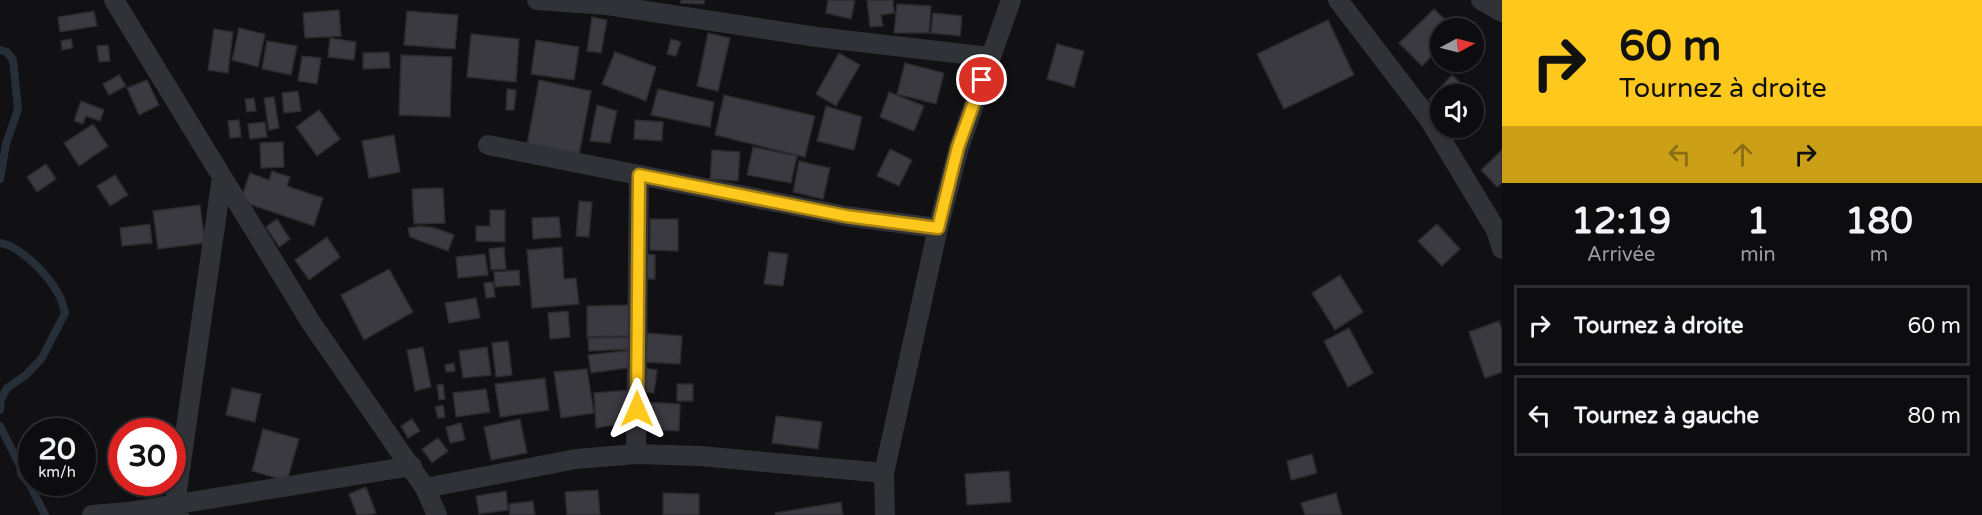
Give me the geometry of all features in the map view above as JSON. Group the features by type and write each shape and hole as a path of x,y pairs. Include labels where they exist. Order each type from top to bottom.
{"street":[{"path":"114,0 310,321 412,466 437,515"},
{"path":"537,0 607,2 817,37 990,57"},
{"path":"885,515 884,473 938,228 958,147 1011,0"},
{"path":"1338,0 1429,119 1496,230 1502,249"},
{"path":"1481,0 1502,12"},
{"path":"488,146 846,216 938,228"},
{"path":"636,454 639,175"},
{"path":"177,510 222,177"},
{"path":"425,488 576,459 636,454 700,456 884,473"},
{"path":"92,515 177,510 412,466"}],"building":[{"path":"681,0 704,0 704,4 681,3"},
{"path":"828,0 855,0 851,19 826,13"},
{"path":"867,0 893,0 894,13 881,15 883,26 870,27"},
{"path":"897,4 931,6 929,33 894,33"},
{"path":"1434,9 1443,18 1430,18 1430,58 1422,66 1399,43"},
{"path":"339,10 341,36 305,38 303,13"},
{"path":"94,11 97,26 60,32 58,17"},
{"path":"407,11 458,15 455,49 404,45"},
{"path":"933,13 962,16 960,36 931,33"},
{"path":"592,17 607,20 601,53 587,51"},
{"path":"1328,20 1354,75 1284,109 1257,54"},
{"path":"239,28 265,34 258,67 232,60"},
{"path":"214,29 233,32 228,73 208,70"},
{"path":"708,33 730,38 718,91 697,86"},
{"path":"471,34 519,39 516,82 467,77"},
{"path":"330,38 356,42 354,60 328,57"},
{"path":"71,39 73,48 62,50 61,41"},
{"path":"671,39 681,42 676,56 667,54"},
{"path":"536,40 579,47 574,80 531,74"},
{"path":"267,41 297,46 291,75 262,69"},
{"path":"1057,44 1084,51 1074,87 1047,79"},
{"path":"108,45 110,61 99,62 97,46"},
{"path":"389,52 390,68 363,69 363,53"},
{"path":"615,52 656,67 646,101 602,84"},
{"path":"839,53 860,65 836,106 816,94"},
{"path":"401,55 452,57 450,117 399,115"},
{"path":"302,56 321,58 317,84 298,81"},
{"path":"905,63 944,73 936,104 897,94"},
{"path":"119,75 126,86 109,95 103,84"},
{"path":"1452,75 1461,84 1444,84"},
{"path":"147,80 159,105 139,115 127,88"},
{"path":"539,80 591,91 579,155 527,145"},
{"path":"507,89 516,90 514,110 506,110"},
{"path":"658,89 714,102 710,127 651,115"},
{"path":"298,91 301,111 284,113 282,93"},
{"path":"889,92 924,106 914,131 880,117"},
{"path":"724,95 815,116 805,157 715,135"},
{"path":"274,97 279,128 269,130 264,98"},
{"path":"254,98 256,111 247,112 245,99"},
{"path":"81,101 104,110 100,121 86,116 83,124 74,121"},
{"path":"597,105 617,111 610,143 590,141"},
{"path":"826,106 862,117 854,150 817,141"},
{"path":"319,110 340,139 317,156 296,127"},
{"path":"239,120 241,137 230,138 228,121"},
{"path":"635,120 663,122 662,141 634,139"},
{"path":"265,122 267,137 250,139 248,124"},
{"path":"93,124 108,146 79,166 64,143"},
{"path":"394,135 400,172 369,178 362,141"},
{"path":"283,142 284,167 261,168 260,143"},
{"path":"753,147 797,156 791,183 747,175"},
{"path":"890,149 912,160 899,186 877,176"},
{"path":"712,150 740,152 738,181 710,179"},
{"path":"1502,150 1502,183 1497,187 1481,170"},
{"path":"799,161 830,168 823,199 793,192"},
{"path":"46,164 56,179 37,192 27,177"},
{"path":"272,171 290,177 287,186 323,198 314,226 240,201 250,173 269,180"},
{"path":"115,175 128,195 110,206 97,186"},
{"path":"443,188 445,223 414,224 412,189"},
{"path":"579,201 592,202 589,237 576,236"},
{"path":"200,205 205,243 158,249 153,211"},
{"path":"490,210 505,210 505,242 476,241 476,226 490,226"},
{"path":"559,217 561,237 533,239 532,218"},
{"path":"277,219 290,239 279,247 266,227"},
{"path":"650,219 678,219 678,251 650,250"},
{"path":"150,224 152,243 122,246 120,228"},
{"path":"1437,224 1460,249 1442,266 1418,241"},
{"path":"420,226 435,228 454,235 448,251 410,237 408,228"},
{"path":"327,237 340,257 309,280 295,260"},
{"path":"504,247 506,269 491,270 489,249"},
{"path":"562,247 564,279 576,278 579,304 532,308 527,250"},
{"path":"769,252 788,254 783,286 764,284"},
{"path":"485,254 488,275 458,278 456,257"},
{"path":"646,254 655,255 655,279 646,279"},
{"path":"389,269 413,312 364,340 341,295"},
{"path":"519,270 520,285 495,287 494,272"},
{"path":"1340,275 1363,312 1335,330 1312,293"},
{"path":"493,282 495,297 486,298 484,283"},
{"path":"476,298 480,318 449,323 445,303"},
{"path":"633,305 634,336 587,337 587,306"},
{"path":"568,311 570,337 550,339 548,313"},
{"path":"1499,321 1502,330 1502,372 1485,378 1469,332"},
{"path":"1349,328 1373,373 1348,387 1324,341"},
{"path":"647,333 682,336 680,364 645,362"},
{"path":"632,337 633,349 589,351 588,338"},
{"path":"508,341 512,375 496,377 492,343"},
{"path":"423,347 431,387 415,391 407,350"},
{"path":"487,347 491,375 463,378 459,351"},
{"path":"634,350 634,367 591,373 588,355"},
{"path":"454,363 455,371 446,372 445,365"},
{"path":"645,368 657,370 654,393 642,392"},
{"path":"587,369 594,413 561,418 554,372"},
{"path":"545,378 549,410 500,417 495,384"},
{"path":"443,384 445,399 439,400 437,385"},
{"path":"677,384 693,384 693,401 677,401"},
{"path":"232,388 261,394 255,422 226,415"},
{"path":"486,389 490,412 456,417 453,393"},
{"path":"631,390 634,422 596,428 594,393"},
{"path":"641,402 680,404 679,431 640,429"},
{"path":"443,405 445,417 438,418 435,407"},
{"path":"776,416 822,422 818,449 772,443"},
{"path":"412,419 420,431 408,438 401,426"},
{"path":"520,419 527,453 491,460 484,427"},
{"path":"461,423 465,440 450,443 446,427"},
{"path":"263,429 299,439 287,481 252,471"},
{"path":"438,438 448,451 432,463 422,449"},
{"path":"1312,454 1317,473 1291,480 1287,461"},
{"path":"1009,471 1011,502 967,505 965,474"},
{"path":"366,487 376,513 357,515 349,494"},
{"path":"598,490 600,515 567,515 565,492"},
{"path":"506,491 508,510 479,514 476,496"},
{"path":"663,493 699,494 699,515 663,515"},
{"path":"1336,493 1342,515 1305,515 1301,503"},
{"path":"533,501 535,515 510,515 509,504"},
{"path":"841,502 843,515 776,515 775,513"}],"waterway":[{"path":"0,50 7,52 13,60 18,109 6,144 0,179"},
{"path":"0,243 17,250 49,279 62,301 65,313 42,358 26,375 7,388 1,399 0,410"},
{"path":"0,426 20,466 21,474 30,485 45,515"}],"route":[{"path":"637,409 639,175 846,216 938,228 958,147 982,80"}]}
